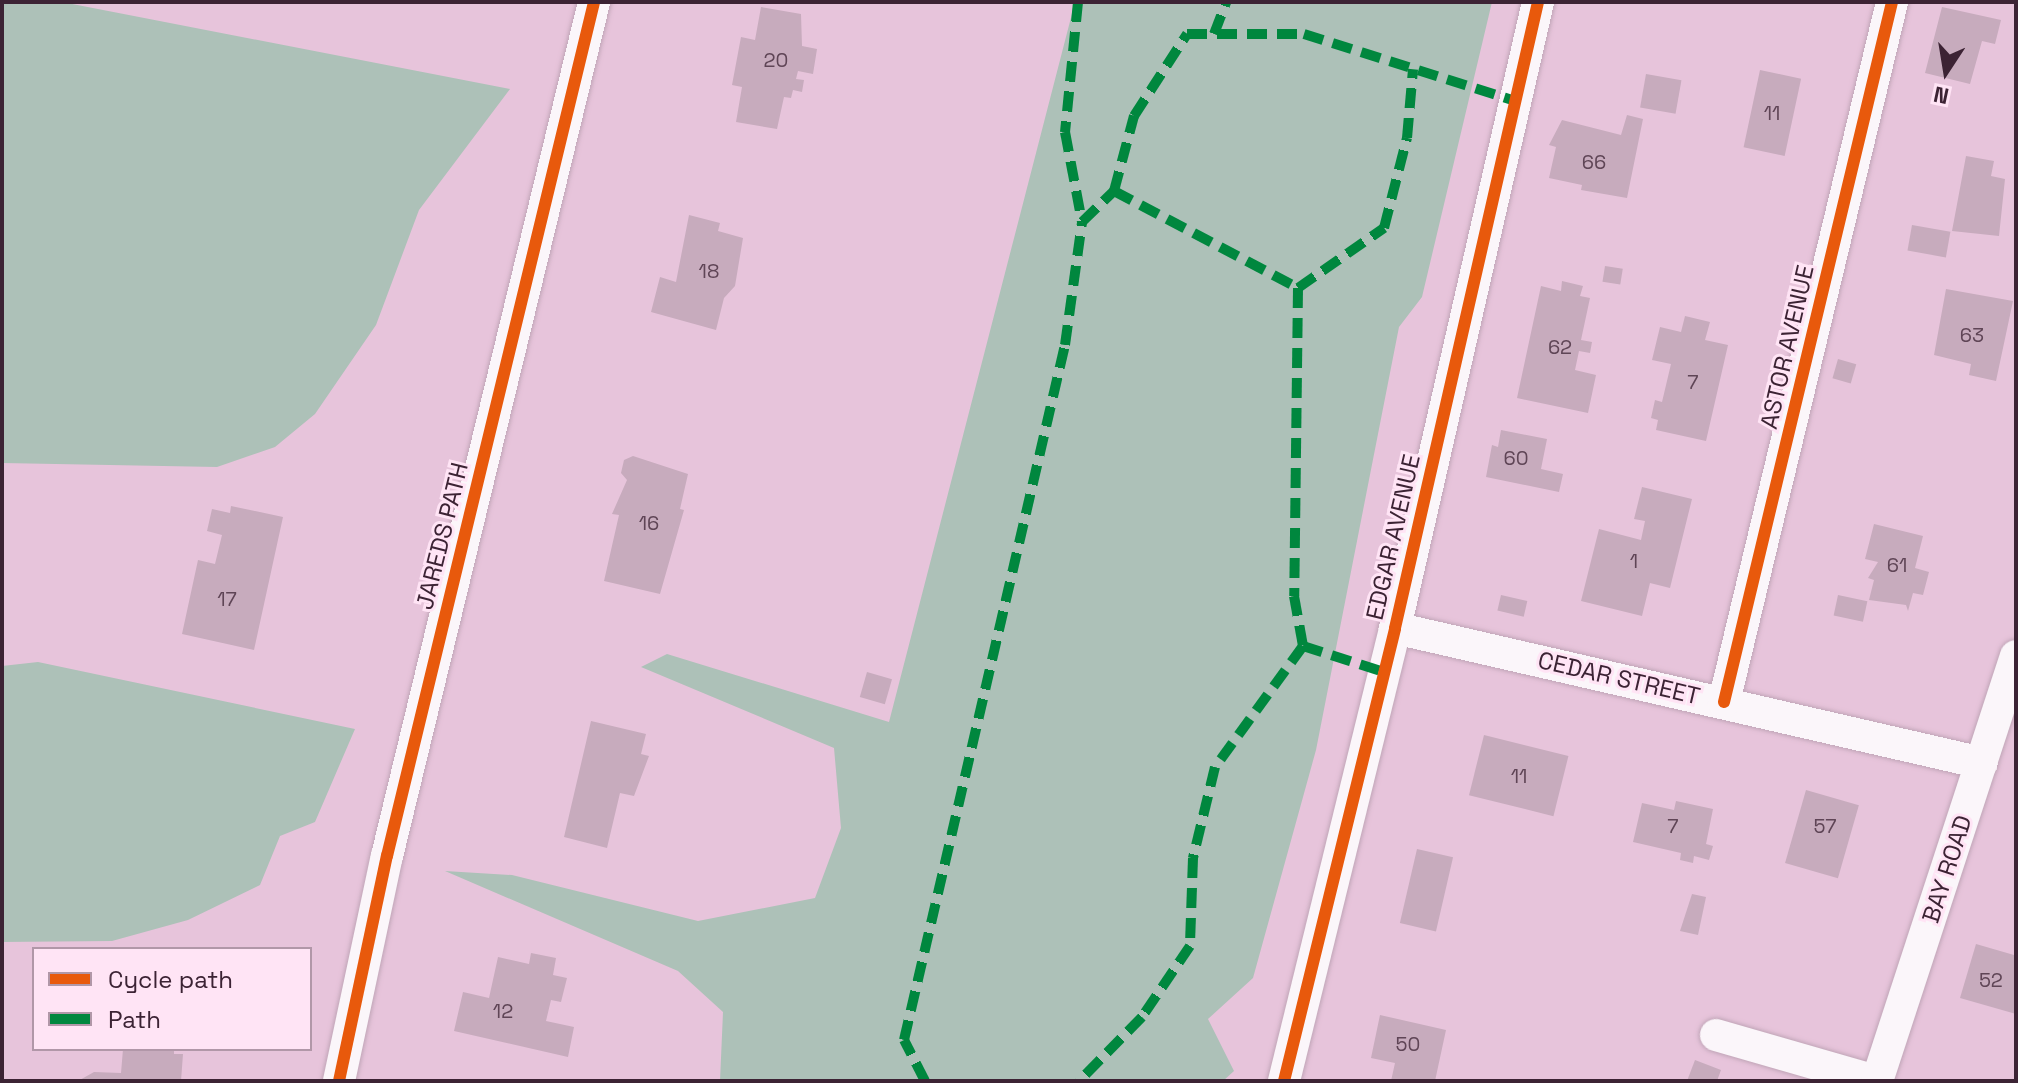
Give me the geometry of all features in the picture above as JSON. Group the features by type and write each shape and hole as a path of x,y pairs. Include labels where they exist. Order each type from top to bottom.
{"street":[{"name":"JAREDS PATH","path":"339,1081 387,856 594,2"},
{"name":"EDGAR AVENUE","path":"1284,1081 1395,628 1538,2"},
{"name":"ASTOR AVENUE","path":"1724,702 1892,2"},
{"name":"CEDAR STREET","path":"1395,628 1982,763"},
{"name":"BAY ROAD","path":"1876,1081 2016,656"},
{"path":"1716,1035 1876,1081"}],"green space":[{"path":"2,2 62,2 510,89 419,210 376,325 315,414 275,447 217,467 2,463"},
{"path":"1075,2 1492,2 1422,297 1399,327 1316,750 1253,978 1208,1019 1234,1071 1223,1081 720,1081 723,1012 678,971 445,871 512,875 698,921 815,898 841,828 834,748 641,667 667,654 889,722"},
{"path":"38,662 355,729 315,822 280,836 260,885 188,920 112,941 2,942 2,666"}],"building":[{"path":"761,7 801,14 802,46 817,49 813,74 798,71 796,79 804,80 802,92 793,90 791,98 784,97 777,129 736,122 742,87 732,85 741,37 755,40"},
{"path":"1942,7 2001,20 1995,44 1982,41 1970,84 1925,73"},
{"path":"1760,70 1801,79 1785,156 1744,147"},
{"path":"1646,74 1681,80 1676,114 1640,107"},
{"path":"1627,115 1643,119 1627,198 1581,190 1582,185 1549,178 1556,147 1549,145 1562,120 1621,135"},
{"path":"1966,156 1994,161 1991,176 2005,179 1999,236 1952,231"},
{"path":"689,215 720,223 718,231 743,238 735,286 724,298 716,330 651,312 660,277 676,282"},
{"path":"1912,225 1950,232 1946,257 1907,251"},
{"path":"1605,266 1623,269 1620,285 1602,282"},
{"path":"1562,281 1583,286 1580,296 1590,298 1581,340 1592,342 1590,353 1579,351 1575,370 1596,375 1588,413 1517,398 1541,286 1561,291"},
{"path":"1946,289 2013,301 1996,381 1969,375 1971,364 1934,355"},
{"path":"1685,316 1710,322 1705,340 1728,345 1706,441 1656,430 1658,420 1651,418 1655,400 1662,402 1671,364 1652,360 1660,327 1681,332"},
{"path":"1838,359 1856,364 1851,383 1832,378"},
{"path":"1501,430 1547,439 1541,469 1563,474 1559,492 1486,477 1492,445 1498,447"},
{"path":"633,456 688,474 680,509 684,510 660,594 604,581 619,515 612,514 627,480 621,473 624,460"},
{"path":"1642,487 1692,499 1670,588 1650,583 1642,616 1581,601 1599,529 1641,540 1645,521 1634,519"},
{"path":"231,506 283,517 254,650 182,634 198,560 215,564 222,535 207,531 212,509 230,513"},
{"path":"1874,524 1923,536 1915,568 1929,572 1923,595 1913,593 1908,611 1906,605 1869,600 1874,580 1868,578 1878,562 1865,559"},
{"path":"1501,595 1527,601 1524,617 1497,611"},
{"path":"1838,595 1867,601 1863,622 1834,616"},
{"path":"867,672 892,679 885,704 860,697"},
{"path":"591,721 646,734 641,754 649,756 634,796 620,793 607,848 564,837"},
{"path":"1484,735 1568,756 1553,816 1469,795"},
{"path":"1806,790 1859,805 1838,878 1785,863"},
{"path":"1676,801 1713,809 1706,844 1713,846 1709,860 1694,856 1693,863 1680,860 1681,853 1633,842 1642,803 1674,810"},
{"path":"1417,849 1453,857 1436,931 1400,923"},
{"path":"1692,894 1706,897 1698,935 1680,931"},
{"path":"1976,944 2014,955 2016,1014 1960,998"},
{"path":"531,953 556,958 553,975 567,978 561,1002 551,1000 546,1021 574,1027 568,1057 454,1031 463,992 489,998 498,957 529,964"},
{"path":"1380,1015 1446,1030 1435,1081 1391,1081 1395,1063 1371,1058"},
{"path":"123,1051 174,1051 174,1054 183,1054 181,1081 78,1081 94,1072 121,1073"},
{"path":"1695,1060 1721,1070 1717,1081 1687,1081"}],"marked path":[{"path":"1078,2 1065,132 1082,222"},
{"path":"1214,34 1226,2"},
{"path":"1114,191 1134,116 1187,34 1304,34 1515,101"},
{"path":"1298,288 1384,228 1407,138 1413,69"},
{"path":"925,1081 904,1040 1065,345 1082,222 1114,191 1298,288 1294,596 1303,646 1215,767 1193,858 1190,946 1142,1017 1079,1081"},
{"path":"1303,646 1384,672"}],"cycle path":[{"path":"339,1081 387,856 594,2"},
{"path":"1284,1081 1395,628 1538,2"},
{"path":"1724,702 1892,2"}]}
